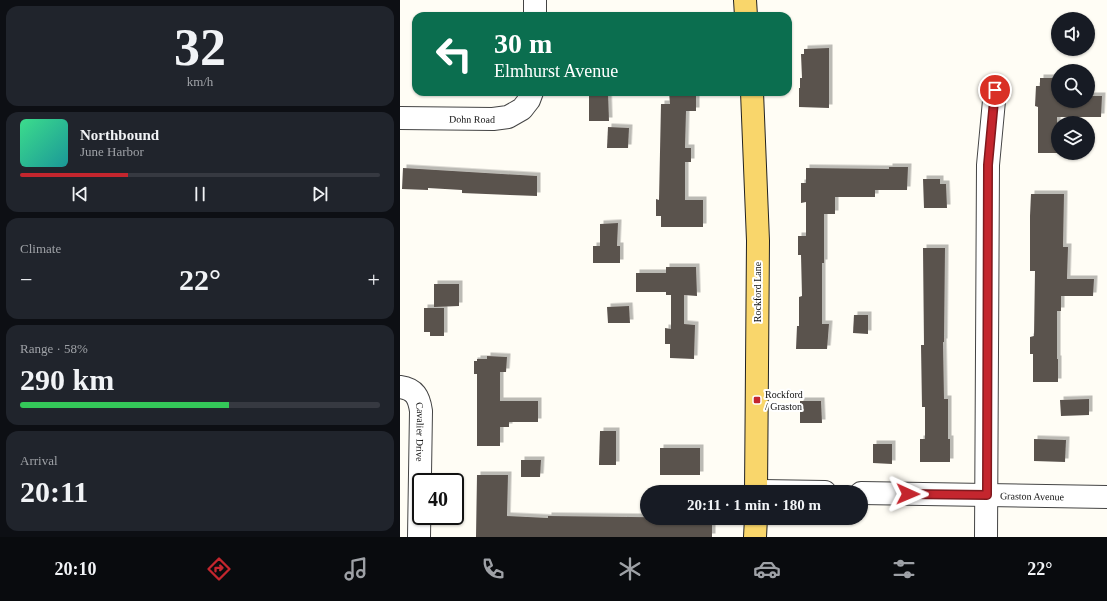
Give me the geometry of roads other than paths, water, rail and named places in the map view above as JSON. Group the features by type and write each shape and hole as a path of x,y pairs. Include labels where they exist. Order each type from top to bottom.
{"main road":[{"path":"745,0 746,12"},
{"name":"Rockford Lane","path":"752,96 758,241 756,485"},
{"path":"755,537 756,525"}],"street":[{"path":"535,0 535,12"},
{"path":"986,537 988,165 995,90"},
{"name":"Dohn Road","path":"400,118 493,119 508,117 522,109 530,96"},
{"name":"Cavalier Drive","path":"400,387 407,388 412,391 419,400 421,411 419,537"},
{"name":"Graston Avenue","path":"868,493 1107,496"}],"place":[{"name":"Rockford / Graston","path":"757,400"}]}
